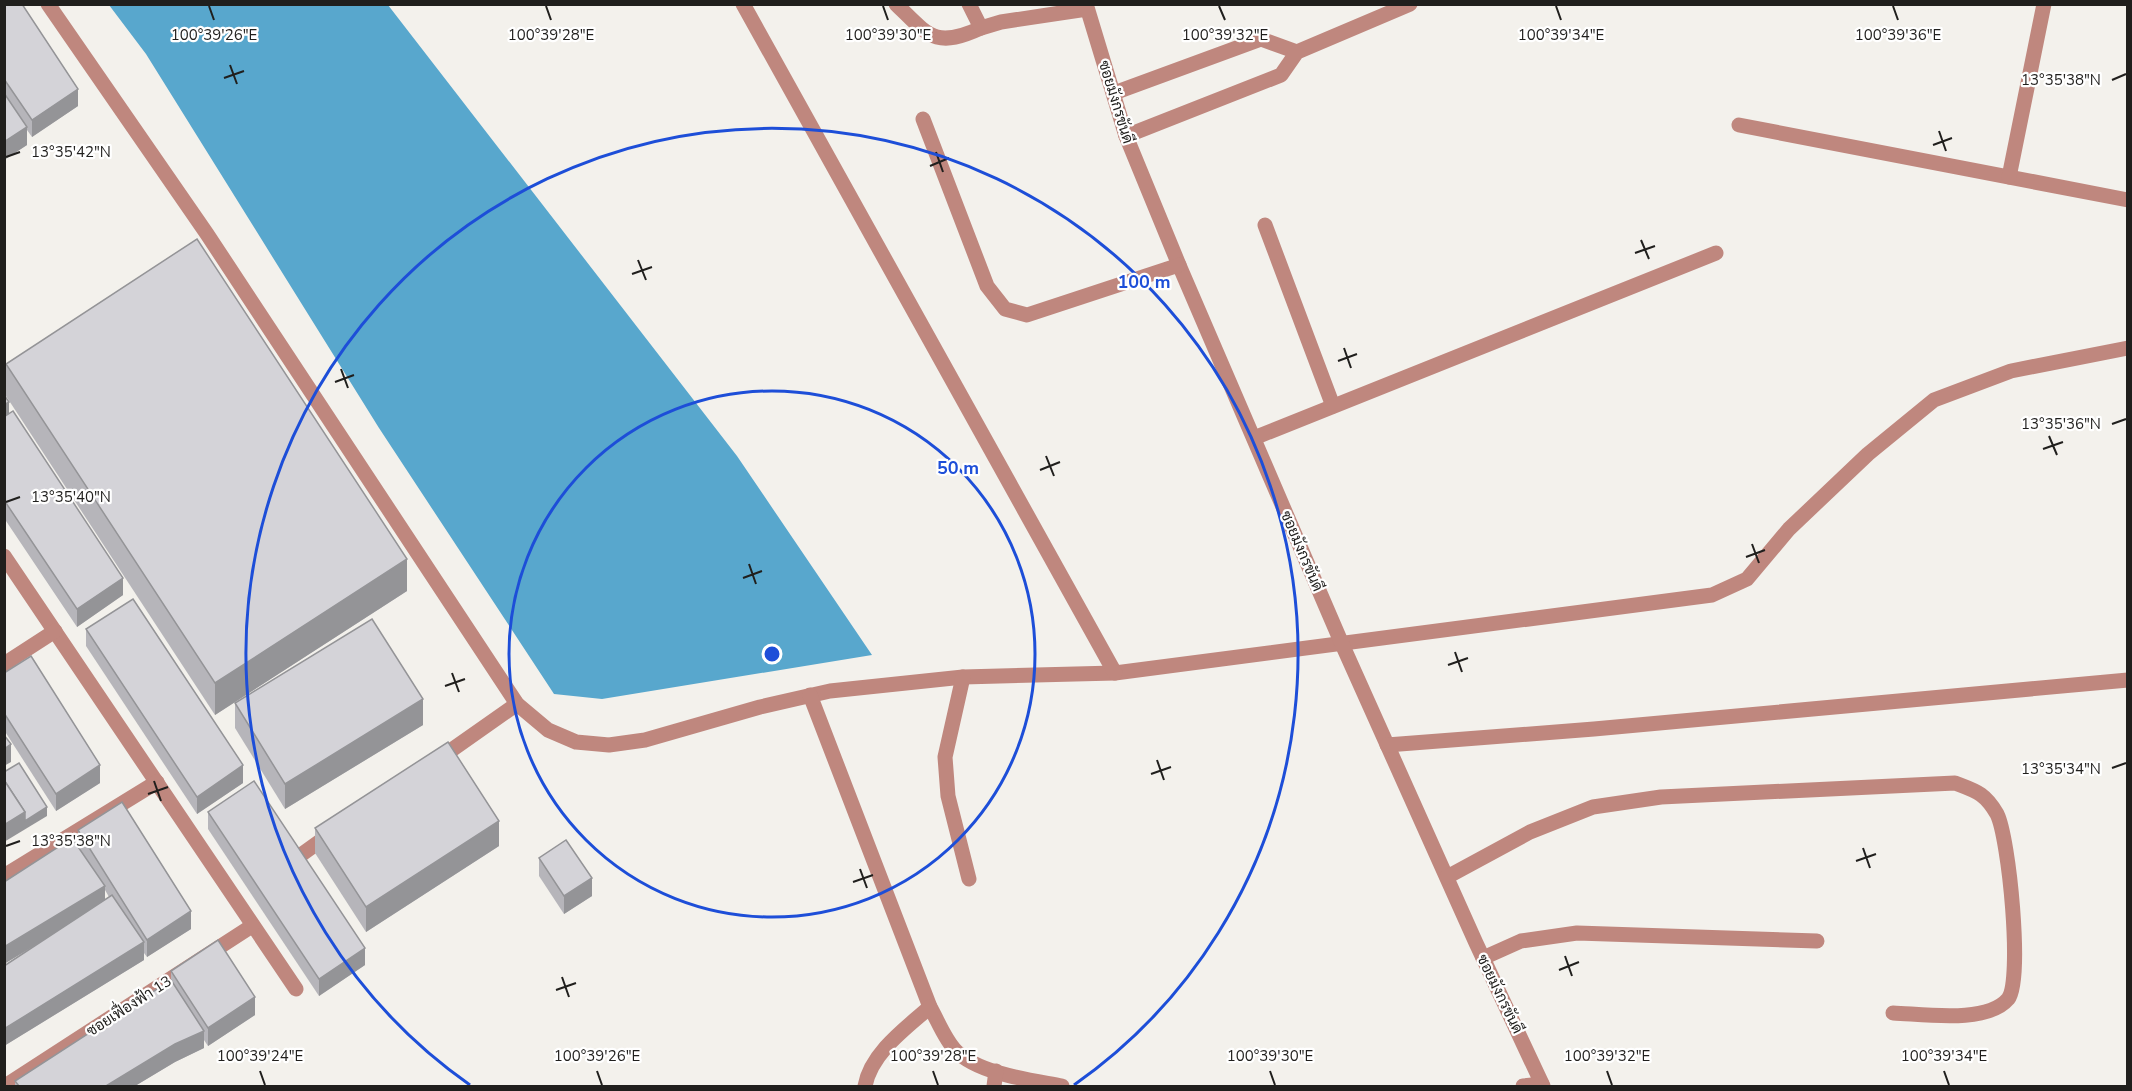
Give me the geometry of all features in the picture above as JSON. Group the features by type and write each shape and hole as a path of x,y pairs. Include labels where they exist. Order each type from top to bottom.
{"street":[{"path":"48,4 207,234 517,704 548,730 576,742 609,745 645,740 760,707 830,691 963,677 1115,673 1712,594 1747,579 1789,529 1868,454 1934,400 2011,371 2127,348"},
{"path":"743,4 1115,673"},
{"path":"896,4 927,34 939,38 956,39 1001,21 1087,7"},
{"path":"969,4 981,28"},
{"path":"1126,136 1281,75 1298,52 1410,4"},
{"path":"2009,177 2044,4"},
{"name":"ซอยมังกรขันดี","path":"1087,7 1126,136 1179,265 1342,644 1543,1085"},
{"path":"1114,93 1261,39 1298,52"},
{"path":"923,119 987,286 1005,309 1026,315 1179,265"},
{"path":"1739,125 2127,200"},
{"path":"1265,225 1333,406"},
{"path":"1254,438 1716,253"},
{"path":"4,556 296,989"},
{"path":"4,664 55,631"},
{"path":"963,677 945,757 948,796 969,879"},
{"path":"1387,745 1594,729 2127,680"},
{"path":"810,695 930,1007 954,1050 995,1079 1062,1086"},
{"path":"422,771 517,704"},
{"path":"4,876 157,783"},
{"path":"1447,877 1530,832 1593,807 1661,797 1955,783 1982,793 1997,815 2006,839 2011,871 2014,978 2009,999 1990,1012 1962,1015 1893,1013"},
{"path":"298,857 346,824"},
{"name":"ซอยเฟื่องฟ้า 13","path":"5,1086 252,926"},
{"path":"1483,957 1521,940 1577,933 1817,941"},
{"path":"865,1086 867,1075 889,1044 930,1007"},
{"path":"1523,1086 1543,1085"}],"water":[{"path":"109,5 388,5 737,456 872,655 602,699 554,694 379,428 146,54"}],"building":[{"path":"4,4 22,4 78,89 32,120 4,79"},
{"path":"4,93 27,127 4,142"},
{"path":"197,239 407,559 215,683 6,364"},
{"path":"4,395 9,402 4,405"},
{"path":"13,411 123,578 77,609 4,500 4,417"},
{"path":"133,599 243,765 197,797 86,629"},
{"path":"372,619 423,699 285,784 235,703"},
{"path":"31,656 100,765 56,794 4,713 4,673"},
{"path":"4,735 11,744 4,749"},
{"path":"448,742 499,821 366,907 315,828"},
{"path":"19,763 47,807 25,821 25,812 4,780 4,772"},
{"path":"4,780 25,812 4,825"},
{"path":"254,781 365,948 319,979 208,812"},
{"path":"122,802 191,911 147,940 78,830"},
{"path":"72,838 105,886 4,947 4,882"},
{"path":"566,840 592,878 564,896 539,858"},
{"path":"112,895 144,942 4,1029 4,966"},
{"path":"218,940 255,997 208,1028 171,971"},
{"path":"171,980 204,1031 175,1044 106,1086 19,1086 15,1081"}]}
